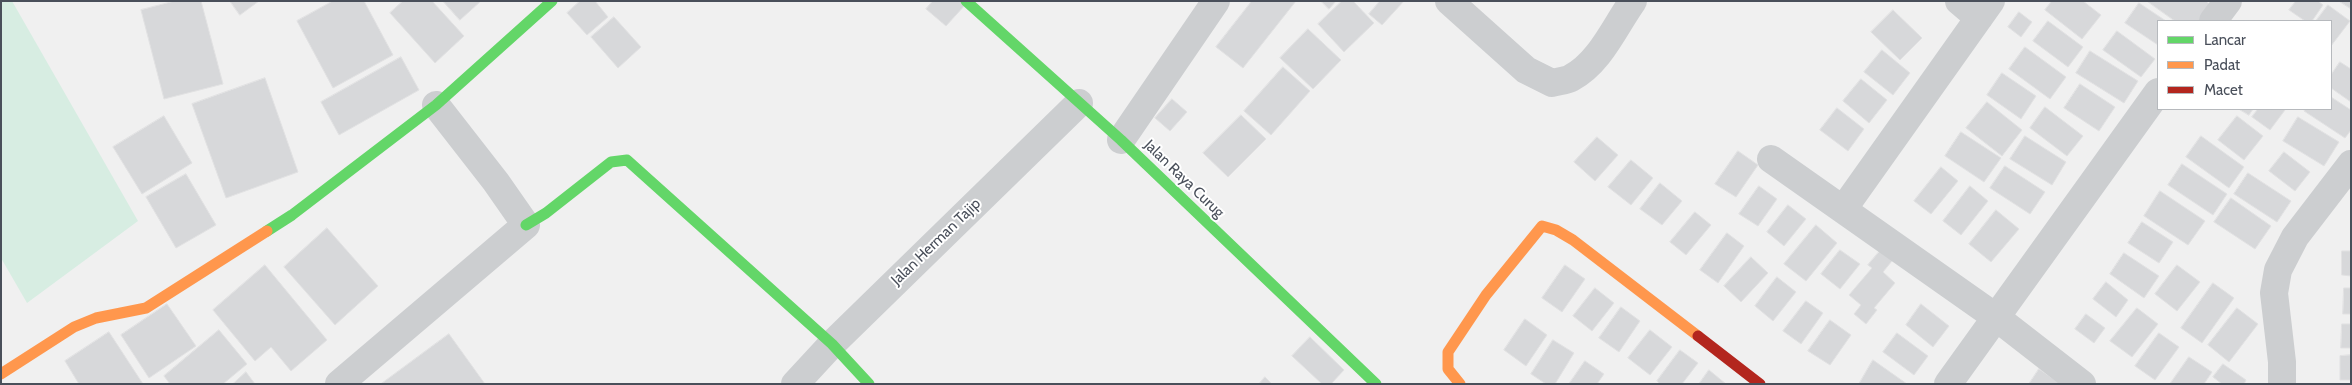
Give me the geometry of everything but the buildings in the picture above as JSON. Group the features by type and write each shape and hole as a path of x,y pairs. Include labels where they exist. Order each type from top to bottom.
{"street":[{"path":"1,374 74,326 96,318 146,308 292,215 436,105 552,1"},
{"name":"Jalan Raya Curug","path":"966,1 1121,140 1376,384"},
{"path":"1121,140 1216,1"},
{"path":"1449,1 1526,70 1552,83 1571,78 1589,63 1632,1"},
{"path":"2214,20 2228,1"},
{"path":"1844,208 1976,7"},
{"path":"1948,384 2157,93"},
{"name":"Jalan Herman Tajip","path":"795,384 832,344 1080,103"},
{"path":"436,105 496,182 526,225"},
{"path":"1771,159 1844,208 1997,318 2082,384"},
{"path":"339,384 526,225 546,213 611,162 627,160 832,344 869,384"},
{"path":"2282,384 2274,293 2278,270 2295,237 2351,164"},
{"path":"1460,384 1448,369 1448,352 1486,294 1542,226 1556,230 1574,240 1760,384"}],"green space":[{"path":"1,1 12,1 138,221 27,303 1,258"}],"traffic: fast":[{"path":"267,231 292,215 436,105 552,1"},
{"path":"966,1 1121,140 1376,384"},
{"path":"526,225 546,213 611,162 627,160 832,344 869,384"}],"traffic: slow":[{"path":"1460,384 1448,369 1448,352 1486,295 1542,226 1556,230 1573,240 1698,336"},
{"path":"1,374 74,327 96,318 146,308 267,231"}],"traffic: jam":[{"path":"1698,336 1760,384"}]}
